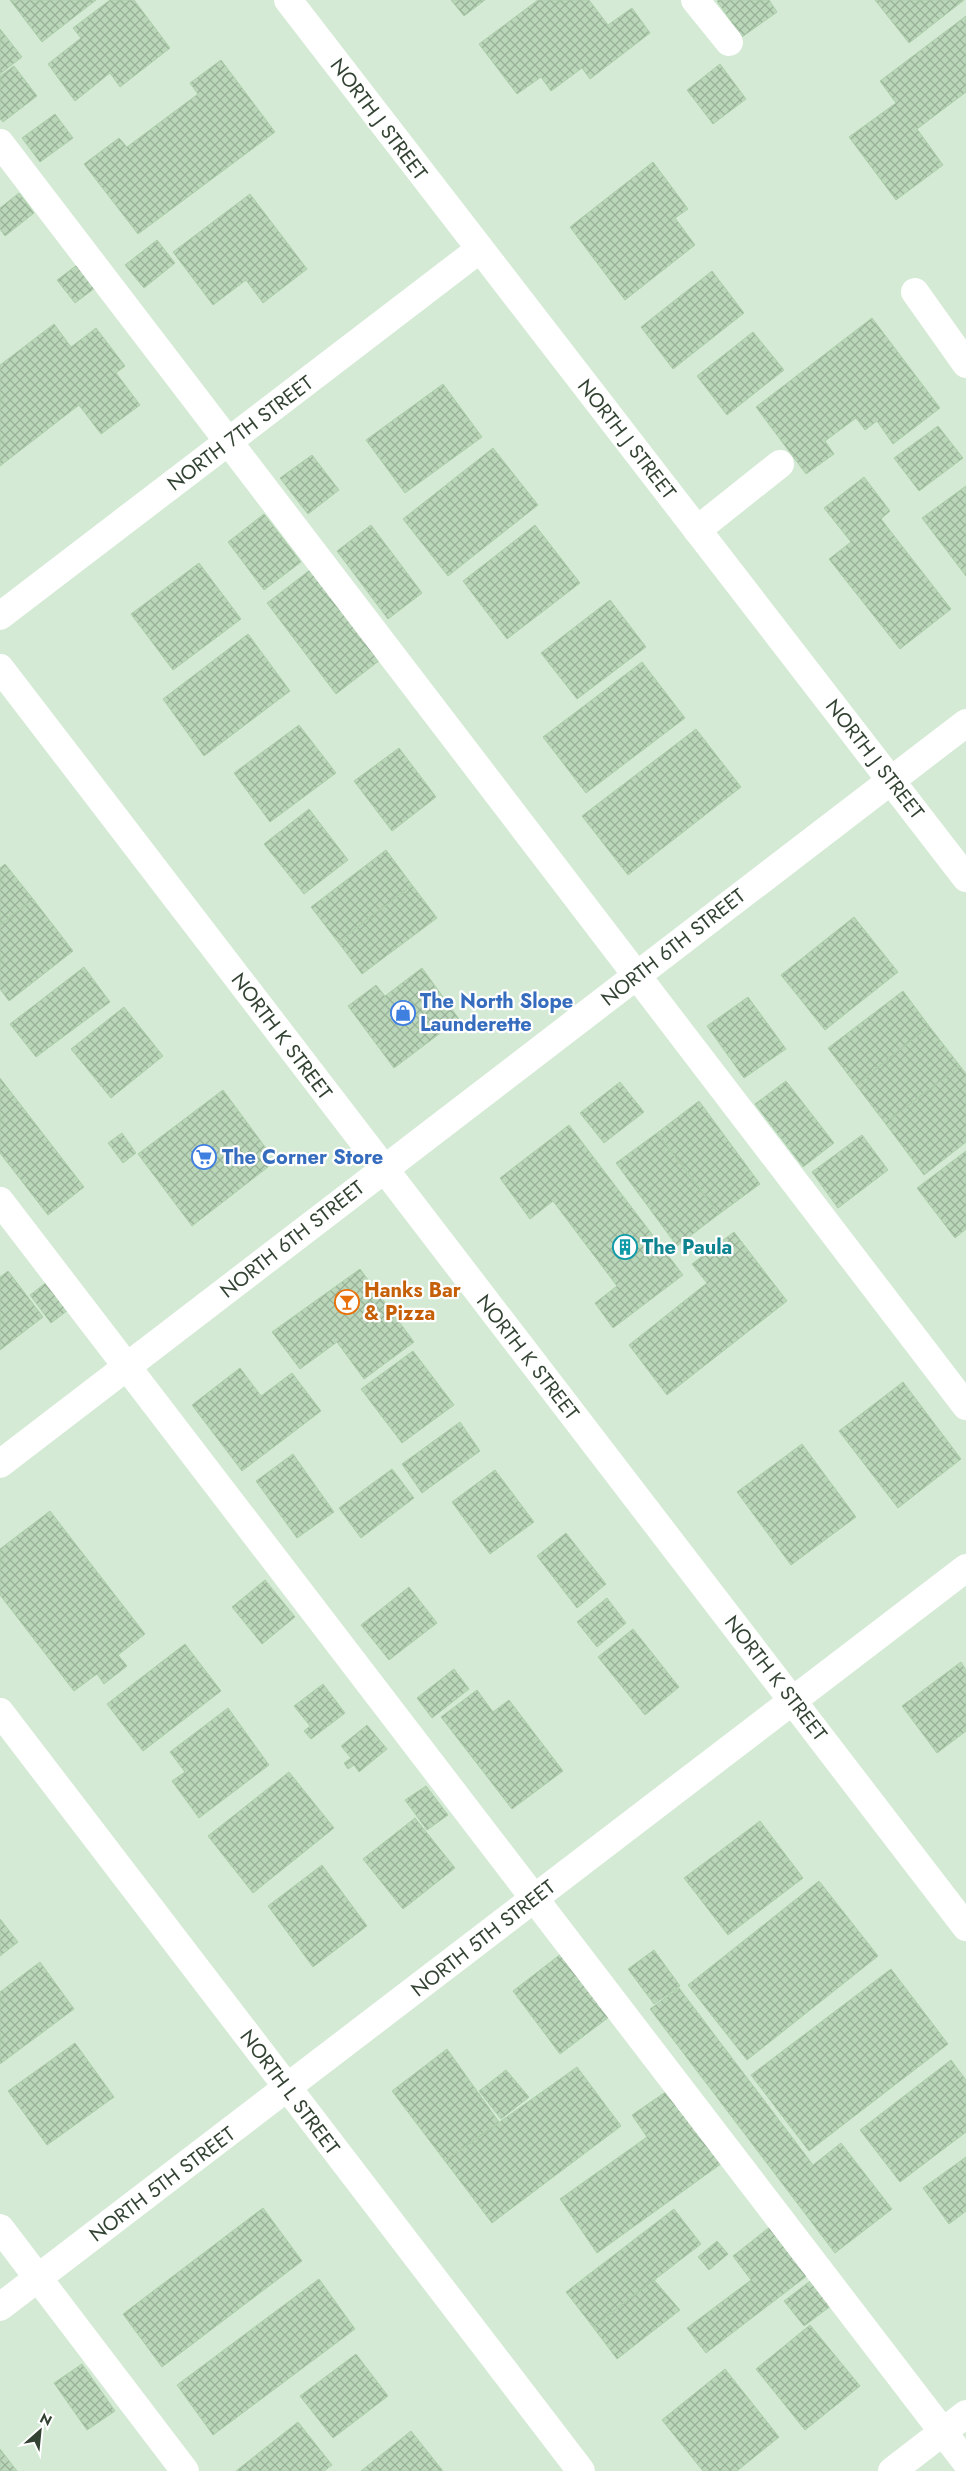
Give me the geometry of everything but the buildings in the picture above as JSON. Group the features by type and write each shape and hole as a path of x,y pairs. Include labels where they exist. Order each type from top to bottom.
{"street":[{"name":"NORTH J STREET","path":"288,0 966,878"},
{"path":"695,0 729,42"},
{"path":"0,143 966,1406"},
{"name":"NORTH 7TH STREET","path":"0,616 480,249"},
{"path":"915,292 966,364"},
{"path":"698,530 780,464"},
{"name":"NORTH K STREET","path":"0,668 966,1927"},
{"name":"NORTH 6TH STREET","path":"0,1464 966,723"},
{"path":"0,1200 966,2462"},
{"name":"NORTH 5TH STREET","path":"0,2307 966,1568"},
{"name":"NORTH L STREET","path":"0,1712 581,2471"},
{"path":"0,2228 185,2471"},
{"path":"892,2471 966,2414"}],"shaded area":[{"path":"0,0 966,0 966,2471 0,2471"}],"place":[{"name":"The North Slope Launderette","path":"403,1013"},
{"name":"The Corner Store","path":"204,1157"},
{"name":"The Paula","path":"625,1247"},
{"name":"Hanks Bar & Pizza","path":"347,1302"}]}
